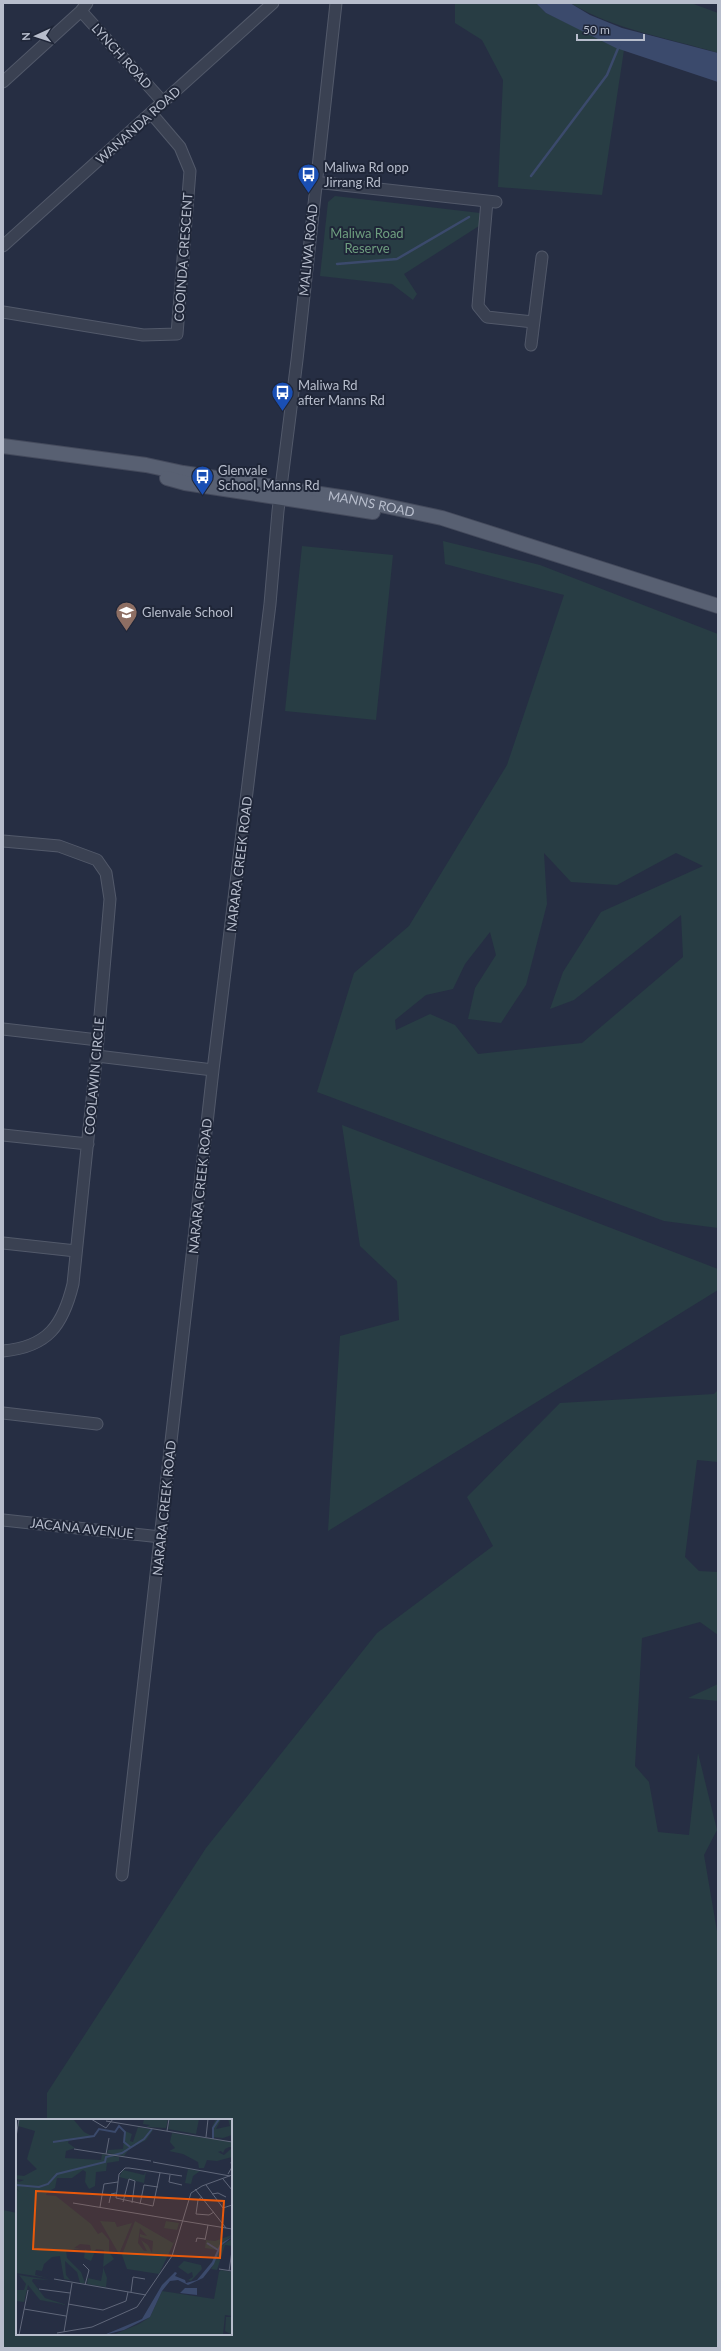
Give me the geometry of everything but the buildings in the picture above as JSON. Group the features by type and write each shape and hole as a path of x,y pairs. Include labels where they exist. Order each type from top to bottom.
{"main road":[{"name":"MANNS ROAD","path":"3,446 99,460 185,483 280,492 441,526 476,529 718,606"}],"street":[{"name":"WANANDA ROAD","path":"3,246 273,3"},
{"name":"MALIWA ROAD","path":"280,492 336,3"},
{"name":"LYNCH ROAD","path":"84,7 164,102"},
{"path":"3,82 84,7"},
{"name":"COOINDA CRESCENT","path":"3,312 143,335 177,334 190,171 180,147 151,113"},
{"path":"315,182 492,202 478,306 487,317 533,322"},
{"path":"531,345 542,257"},
{"name":"NARARA CREEK ROAD","path":"122,1875 213,1070 240,863 270,604 280,492"},
{"name":"COOLAWIN CIRCLE","path":"3,841 59,846 80,852 97,860 106,873 110,898 97,1056 73,1284 69,1302 62,1318 53,1331 41,1340 27,1347 3,1351"},
{"path":"3,1029 98,1040"},
{"path":"97,1056 213,1070"},
{"path":"3,1135 88,1144"},
{"path":"3,1243 76,1251"},
{"path":"3,1413 97,1424"},
{"name":"JACANA AVENUE","path":"3,1520 161,1537"}],"green space":[{"path":"455,3 536,3 546,13 624,50 602,195 498,187 503,80 482,40 455,23"},
{"path":"570,3 691,3 718,13 718,53 624,27 588,13"},
{"name":"Maliwa Road Reserve","path":"335,196 480,213 479,226 404,274 417,294 413,300 392,284 320,276 328,202"},
{"path":"443,541 540,565 718,634 718,1228 664,1221 317,1092 354,973 409,926 507,765 564,595 445,564","holes":["544,853 571,882 617,885 676,853 703,866 601,912 563,972 550,1009 574,1000 681,915 683,957 582,1043 478,1054 455,1025 430,1014 396,1030 395,1020 426,995 453,989 465,964 490,932 496,955 475,988 468,1019 501,1023 526,985 547,904"]},
{"path":"302,546 393,555 376,720 285,711"},
{"path":"342,1125 718,1269 718,1290 328,1531 340,1336 399,1320 397,1281 360,1246"},
{"path":"718,1390 718,1462 697,1460 685,1557 699,1571 718,1572 718,1635 700,1622 642,1638 635,1766 649,1782 658,1832 689,1835 698,1753 717,1830 704,1855 718,1937 718,2348 3,2348 3,2210 16,2213 16,2335 232,2335 232,2119 47,2119 47,2093 206,1848 377,1633 493,1546 467,1497 560,1403 714,1394"},
{"path":"718,1684 718,1701 688,1698"}],"water":[{"path":"536,3 570,3 590,15 622,28 718,53 718,82 616,48 546,13"}],"waterway":[{"path":"531,176 607,75 619,46"},
{"path":"337,264 397,259 469,217"}],"place":[{"name":"Maliwa Rd opp Jirrang Rd","path":"308,194"},
{"name":"Maliwa Rd after Manns Rd","path":"283,412"},
{"name":"Glenvale School, Manns Rd","path":"203,496"},
{"name":"Glenvale School","path":"127,632"}]}
